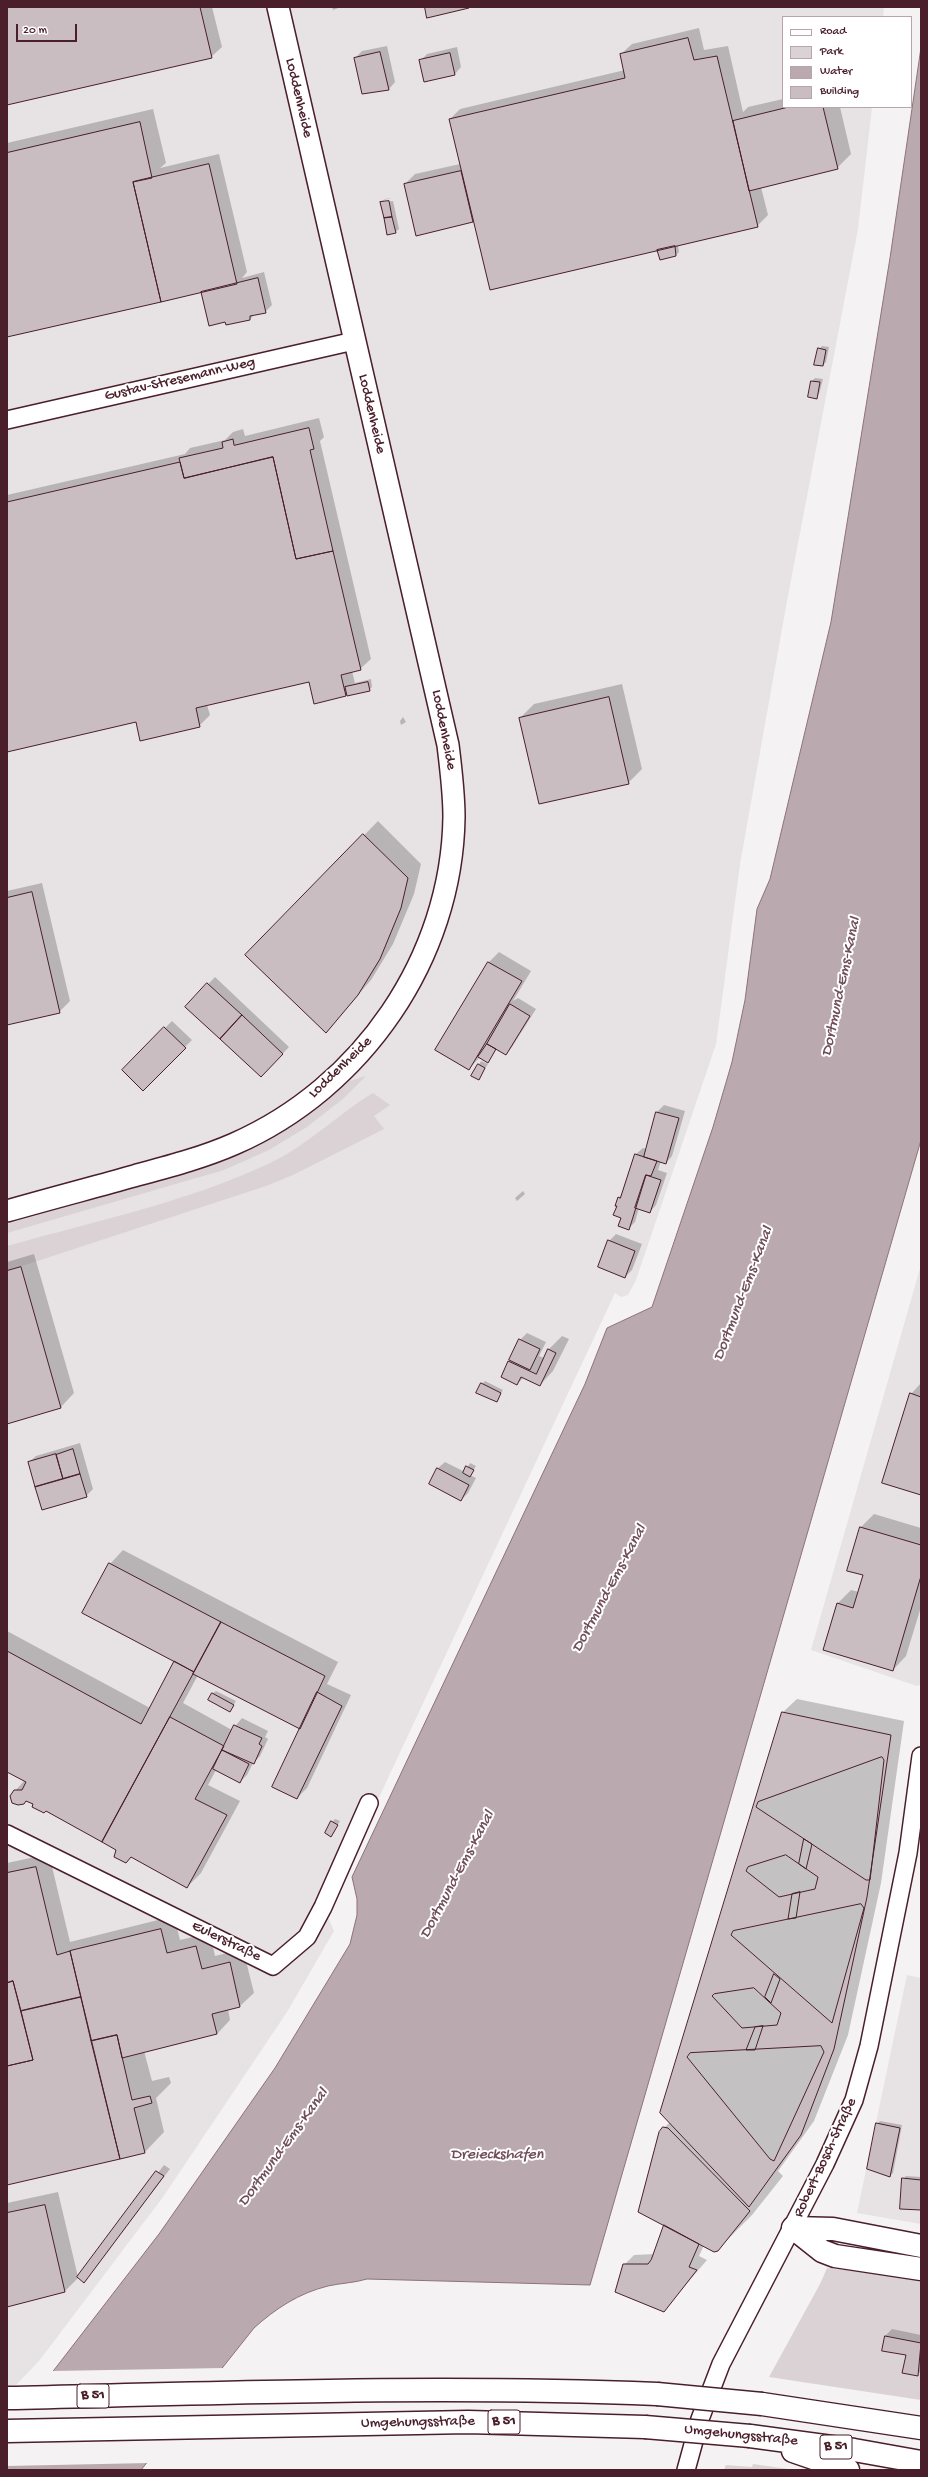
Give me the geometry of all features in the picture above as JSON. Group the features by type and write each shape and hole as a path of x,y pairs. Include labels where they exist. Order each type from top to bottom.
{"highway":[{"path":"793,2228 834,2229 921,2246"},
{"path":"793,2228 822,2251 866,2261 921,2269"},
{"name":"B 51","path":"7,2398 515,2389 657,2394 762,2404 915,2425"},
{"name":"Umgehungsstraße","path":"7,2431 468,2422 645,2427 750,2436 921,2462"},
{"path":"750,2436 848,2470"}],"street":[{"name":"Loddenheide","path":"7,1211 199,1157 233,1145 289,1115 332,1082 367,1047 397,1005 420,961 437,920 446,887 453,826 453,786 440,704 354,341 278,7"},
{"name":"Gustav-Stresemann-Weg","path":"7,420 354,341"},
{"name":"Robert-Bosch-Straße","path":"686,2470 700,2419 721,2364 793,2228 841,2132 854,2100 869,2046 908,1853 921,1756"},
{"name":"Eulerstraße","path":"7,1834 273,1966 307,1937 323,1907 369,1803"}],"shaded area":[{"path":"7,7 884,7 883,16 782,16 782,108 872,108 858,229 787,601 740,864 716,1044 636,1280 628,1295 621,1297 615,1293 374,1808 359,1800 315,1908 329,1919 334,1931 287,2012 163,2197 39,2361 16,2385 7,2386"},
{"path":"921,1265 921,1684 917,1686 811,1650"},
{"path":"907,1975 921,1978 921,2224 857,2213"}],"green space":[{"path":"366,1076 344,1098 307,1127 269,1150 224,1170 7,1233 7,1224 223,1161 256,1147 289,1128 350,1081"},
{"path":"373,1093 390,1105 374,1116 384,1129 295,1174 266,1186 7,1271 7,1246 141,1210 239,1177 284,1156"},
{"path":"827,2268 921,2278 921,2400 769,2377 820,2284"},
{"path":"753,2464 795,2470 724,2470 726,2465 752,2467"}],"water":[{"path":"921,48 921,1140 590,2285 367,2279 317,2289 288,2302 270,2314 254,2328 141,2470 7,2470 7,2424 54,2370 159,2234 275,2068 350,1944 357,1915 357,1899 352,1877 585,1384 607,1328 652,1307 713,1127 732,1062 745,1000 757,909 770,879 831,622 890,258"}],"pier":[{"path":"224,2368 149,2463 7,2466 7,2421 51,2371"}],"building":[{"path":"7,7 200,7 212,58 7,105"},
{"path":"425,7 469,7 469,8 427,18"},
{"path":"688,38 694,60 717,56 758,227 490,290 449,119 625,78 620,54"},
{"path":"380,52 389,90 362,94 354,58"},
{"path":"450,53 455,75 424,82 419,60"},
{"path":"785,108 823,108 838,169 749,191 733,121"},
{"path":"140,122 152,178 133,182 161,302 7,337 7,153"},
{"path":"209,164 237,284 161,302 133,182"},
{"path":"461,171 473,222 416,236 404,184"},
{"path":"389,201 392,217 384,218 380,202"},
{"path":"392,217 396,233 387,235 384,218"},
{"path":"675,246 676,256 660,260 657,250"},
{"path":"258,278 266,313 250,316 250,320 226,325 225,322 209,326 201,292"},
{"path":"818,348 826,350 823,366 814,365"},
{"path":"811,381 820,382 817,399 808,397"},
{"path":"309,428 314,449 310,450 333,551 296,559 273,457 184,478 179,458 223,448 222,442 233,439 234,445"},
{"path":"273,457 296,559 333,551 361,670 341,675 346,696 314,704 309,682 196,708 200,727 140,741 136,722 7,752 7,502 180,462 184,478"},
{"path":"368,682 370,691 347,696 345,687"},
{"path":"609,697 629,784 539,804 519,718"},
{"path":"363,834 408,878 401,908 380,959 358,995 326,1033 245,955"},
{"path":"32,892 60,1013 7,1025 7,898"},
{"path":"488,962 522,981 469,1070 435,1050"},
{"path":"207,983 242,1015 220,1039 185,1007"},
{"path":"510,1004 530,1016 506,1055 487,1044"},
{"path":"242,1015 283,1054 261,1077 220,1039"},
{"path":"164,1027 186,1048 143,1091 122,1070"},
{"path":"487,1044 496,1049 488,1063 478,1057"},
{"path":"478,1064 485,1068 479,1080 471,1076"},
{"path":"656,1112 679,1118 666,1164 644,1157"},
{"path":"635,1154 657,1161 651,1176 646,1175 629,1230 618,1226 621,1218 613,1215 617,1206 615,1206 618,1197 620,1198"},
{"path":"646,1175 661,1180 650,1213 635,1208"},
{"path":"608,1240 635,1251 625,1278 598,1267"},
{"path":"21,1267 61,1408 7,1424 7,1271"},
{"path":"519,1339 540,1349 530,1370 509,1360"},
{"path":"548,1349 556,1353 540,1386 521,1377 517,1385 501,1377 508,1361 536,1374"},
{"path":"481,1383 501,1393 497,1402 476,1393"},
{"path":"910,1393 921,1397 921,1495 882,1483"},
{"path":"73,1449 80,1474 63,1479 56,1455"},
{"path":"56,1454 63,1479 35,1487 28,1462"},
{"path":"466,1466 474,1470 470,1477 463,1473"},
{"path":"437,1468 469,1485 461,1501 429,1484"},
{"path":"80,1474 87,1497 42,1510 35,1487"},
{"path":"860,1527 921,1545 921,1576 893,1671 823,1650 837,1603 853,1608 863,1575 847,1571"},
{"path":"109,1563 221,1622 194,1672 82,1613"},
{"path":"221,1622 325,1676 300,1729 193,1674"},
{"path":"7,1651 141,1724 174,1661 194,1672 102,1842 46,1811 44,1813 32,1807 33,1804 26,1801 24,1804 18,1805 12,1803 10,1796 14,1790 22,1790 26,1782 7,1772"},
{"path":"317,1692 342,1706 297,1799 272,1787"},
{"path":"212,1693 234,1705 230,1712 208,1700"},
{"path":"782,1712 891,1735 867,1897 834,2049 801,2135 749,2207 660,2113"},
{"path":"170,1717 224,1746 195,1799 227,1815 187,1888 131,1857 126,1863 114,1857 116,1850 102,1842"},
{"path":"234,1725 262,1738 259,1744 262,1746 254,1764 222,1750"},
{"path":"222,1750 249,1764 240,1783 213,1769"},
{"path":"882,1757 884,1760 870,1880 866,1880 756,1807 758,1802"},
{"path":"331,1821 338,1825 331,1837 325,1833"},
{"path":"804,1839 812,1844 806,1869 799,1864"},
{"path":"786,1855 818,1877 815,1889 779,1897 746,1871 748,1867"},
{"path":"36,1867 57,1955 70,1951 81,1997 21,2011 13,1981 7,1983 7,1873"},
{"path":"800,1892 796,1918 788,1919 792,1894"},
{"path":"861,1904 864,1908 832,2023 731,1935 733,1931"},
{"path":"161,1929 167,1953 196,1946 202,1969 230,1962 240,2007 212,2014 217,2034 122,2058 117,2035 91,2041 70,1951"},
{"path":"774,1974 780,1979 771,2003 765,1997"},
{"path":"13,1981 33,2060 7,2066 7,1983"},
{"path":"754,1988 781,2013 777,2025 742,2028 712,1996 714,1994"},
{"path":"81,1997 120,2159 7,2185 7,2066 33,2060 21,2011"},
{"path":"763,2026 755,2050 746,2050 755,2027"},
{"path":"117,2035 132,2100 150,2096 152,2103 134,2108 145,2153 120,2159 91,2041"},
{"path":"821,2046 824,2052 774,2161 770,2159 687,2057 690,2053"},
{"path":"876,2123 900,2128 890,2177 867,2169"},
{"path":"663,2127 668,2128 750,2211 718,2251 714,2252 638,2212 659,2132"},
{"path":"156,2171 164,2176 84,2283 77,2277"},
{"path":"902,2178 921,2180 921,2210 900,2209"},
{"path":"45,2205 65,2292 7,2307 7,2213"},
{"path":"664,2225 699,2244 689,2267 697,2270 664,2312 615,2292 623,2264 648,2264 651,2260"},
{"path":"885,2336 921,2343 918,2376 902,2373 906,2355 882,2351"}],"water label":[{"name":"Dortmund-Ems-Kanal","path":"842,987"},
{"name":"Dortmund-Ems-Kanal","path":"744,1294"},
{"name":"Dortmund-Ems-Kanal","path":"610,1589"},
{"name":"Dortmund-Ems-Kanal","path":"458,1875"},
{"name":"Dortmund-Ems-Kanal","path":"284,2148"},
{"name":"Dreieckshafen","path":"497,2156"}]}
